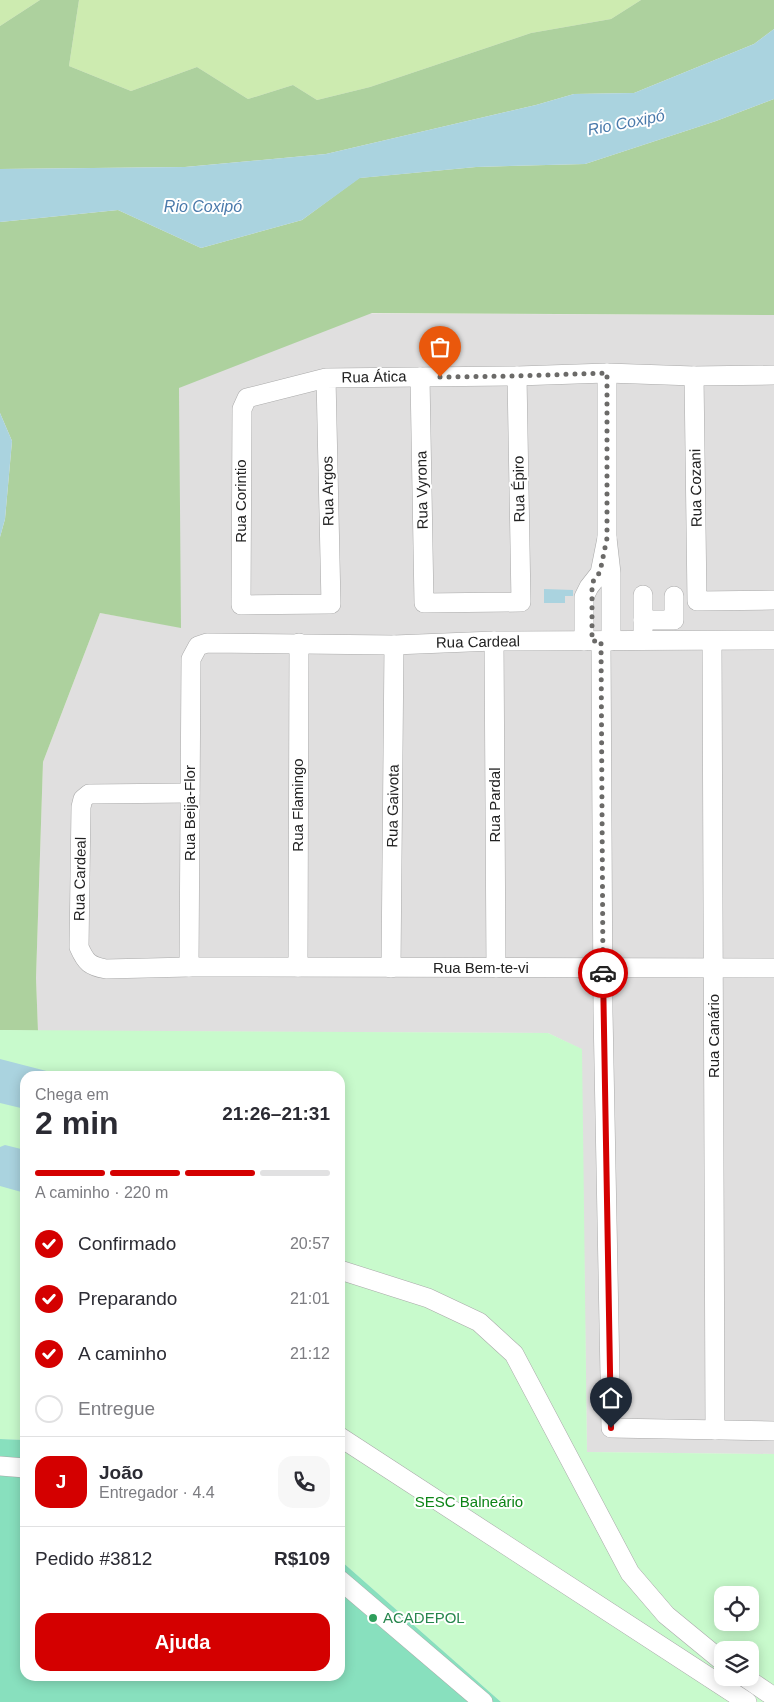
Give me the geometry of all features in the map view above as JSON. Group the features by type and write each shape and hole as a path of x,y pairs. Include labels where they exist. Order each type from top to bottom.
{"street":[{"name":"Rua Ática","path":"247,398 326,378 607,373 694,376 774,375"},
{"path":"607,373 607,538 612,577 606,597 602,641 603,969 611,1428 774,1431"},
{"name":"Rua Épiro","path":"424,603 522,602 517,376"},
{"name":"Rua Cozani","path":"694,376 697,601 774,600"},
{"name":"Rua Vyrona","path":"420,377 424,603"},
{"name":"Rua Argos","path":"241,606 331,604 326,378"},
{"name":"Rua Corintio","path":"241,606 242,410 247,398"},
{"path":"602,641 584,599 600,572 607,538"},
{"path":"643,595 643,641"},
{"path":"643,620 674,620 674,596"},
{"name":"Rua Cardeal","path":"191,659 198,646 207,642 394,644 494,641 774,640"},
{"name":"Rua Pardal","path":"494,641 496,968"},
{"name":"Rua Canário","path":"712,641 715,1430"},
{"name":"Rua Flamingo","path":"298,967 299,644"},
{"name":"Rua Gaivota","path":"391,968 394,644"},
{"name":"Rua Beija-Flor","path":"189,966 191,659"},
{"name":"Rua Cardeal","path":"189,966 106,969 93,967 85,960 79,948 81,807 83,799 89,794 190,793"},
{"name":"Rua Bem-te-vi","path":"189,966 603,969 774,968"},
{"path":"345,1272 428,1298 479,1322 514,1354 630,1573 666,1615 714,1654"},
{"path":"345,1441 747,1702"},
{"path":"0,1466 20,1468"},
{"path":"345,1584 483,1702"},
{"path":"649,1638 648,1626 655,1616 666,1615"},
{"path":"754,1686 764,1696"}],"shaded area":[{"path":"265,313 774,315 774,1454 587,1452 581,1049 548,1033 38,1031 36,978 43,762 100,613 180,627 179,388"}],"green space":[{"path":"0,0 40,0 0,26"},
{"path":"40,0 79,0 69,66 131,91 197,67 248,99 293,85 317,100 370,87 531,33 611,19 641,0 774,0 774,29 754,44 634,93 574,94 536,105 326,154 185,167 0,169 0,26"},
{"path":"79,0 641,0 611,19 531,33 370,87 317,100 293,85 248,99 197,67 131,91 69,66"},
{"path":"774,99 774,315 372,313 179,388 181,628 100,613 43,762 36,978 38,1031 0,1030 0,537 5,519 12,441 0,413 0,222 118,210 201,248 302,220 359,178 476,167 585,164 716,121"},
{"name":"SESC Balneário","path":"0,1030 548,1033 582,1049 587,1452 774,1454 774,1702 501,1702 345,1564 345,1071 20,1071 20,1440 0,1439"},
{"name":"ACADEPOL","path":"0,1439 20,1440 20,1681 345,1681 345,1564 501,1702 0,1702"}],"water":[{"name":"Rio Coxipó","path":"774,29 774,99 716,121 585,164 476,167 360,178 302,220 201,248 118,210 0,222 0,169 185,167 326,154 536,105 574,94 634,93 754,44"},
{"path":"0,413 12,441 5,519 0,537"},
{"path":"544,589 573,590 573,596 565,596 565,603 544,603"},
{"path":"0,1059 46,1071 20,1071 20,1108 0,1103"},
{"path":"5,1145 20,1149 20,1192 0,1186 0,1147"}],"way so far":[{"path":"440,377 607,373 607,538 602,566 598,577 592,583 592,641 601,641 603,973"}],"place":[{"name":"ACADEPOL","path":"373,1618"}],"route":[{"path":"603,973 611,1428"}]}
